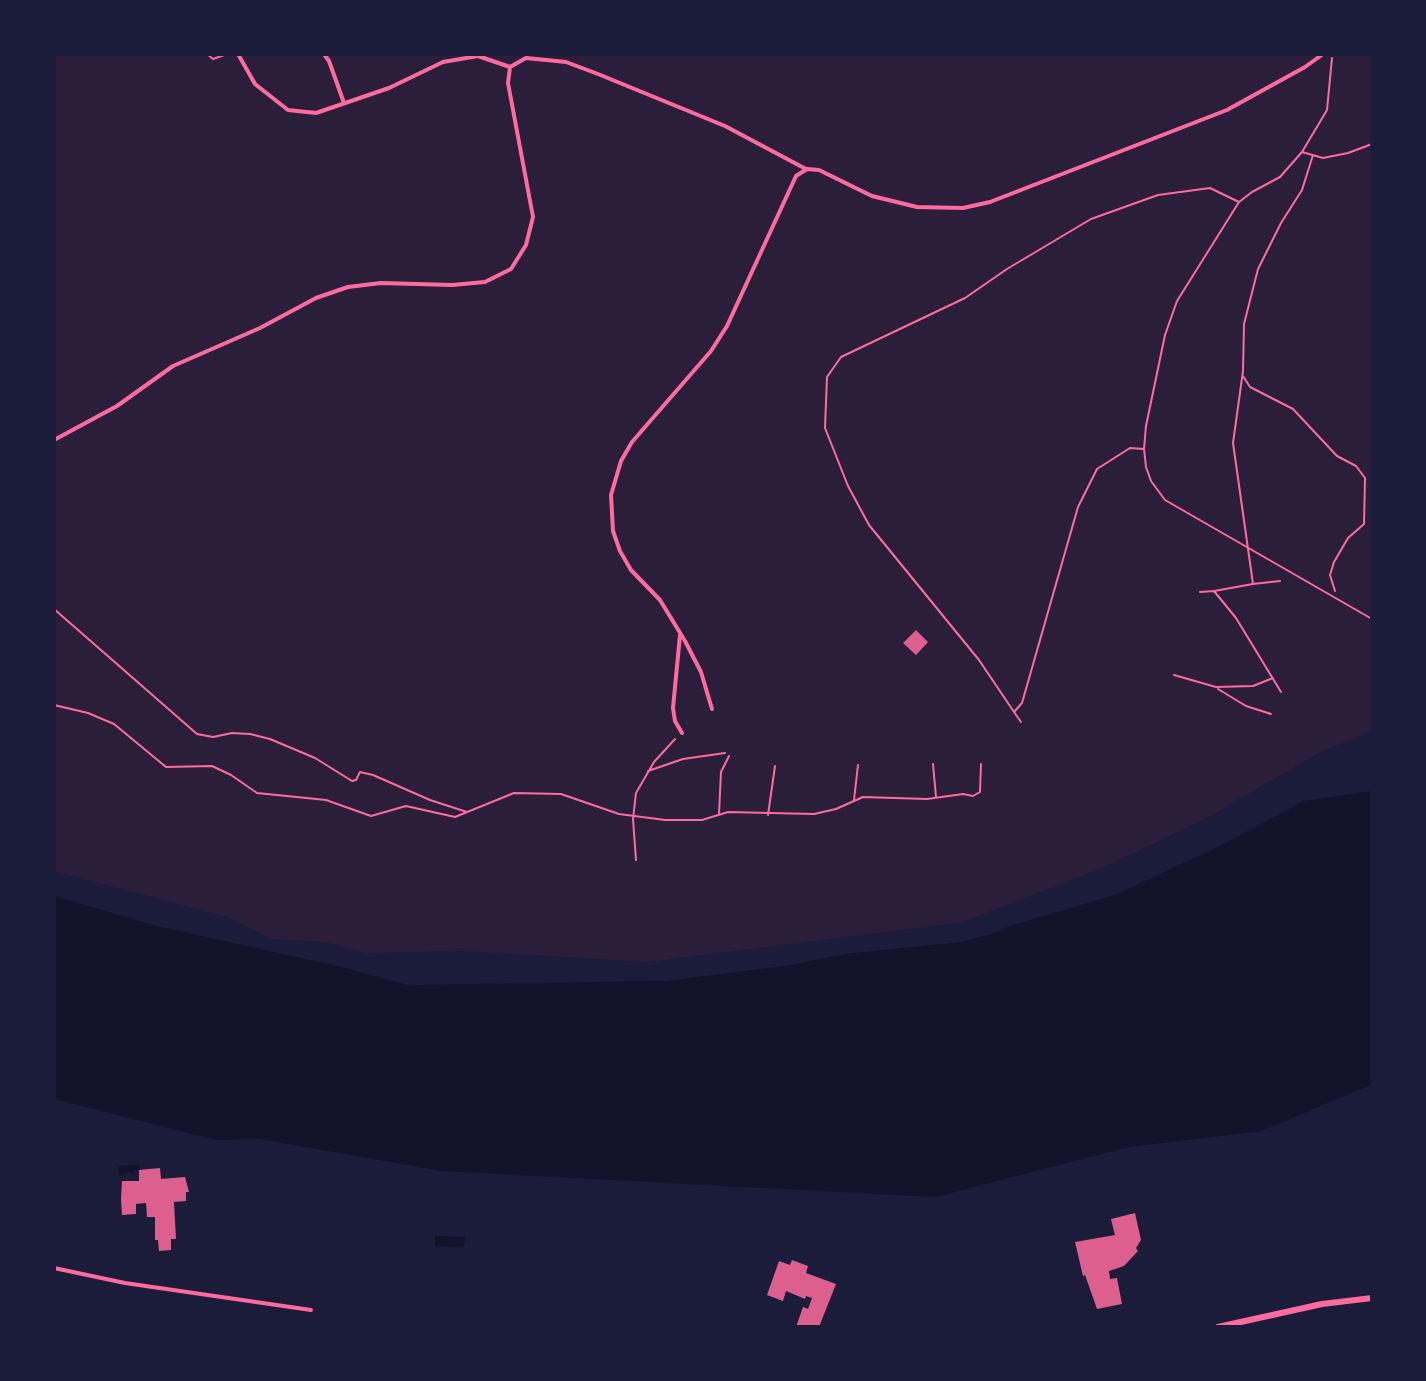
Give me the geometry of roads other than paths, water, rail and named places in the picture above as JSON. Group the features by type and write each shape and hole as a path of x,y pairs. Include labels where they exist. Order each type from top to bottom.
{"street":[{"path":"1218,1327 1322,1304 1372,1298"}],"lane":[{"path":"238,54 255,84 288,110 316,113 389,88 443,62 478,56 510,67 526,58 567,62 725,126 807,169 819,170 872,196 917,207 963,208 990,202 1227,110 1305,67 1323,54"},
{"path":"324,54 329,61 344,103"},
{"path":"54,440 117,406 173,366 260,328 316,298 348,287 381,283 452,285 485,282 511,269 526,245 533,217 508,83 510,67"},
{"path":"712,709 701,672 680,634 660,600 631,570 620,551 611,517 614,481 621,461 632,442 711,351 741,299 792,181 807,169"},
{"path":"680,634 672,708 675,721 682,733"},
{"path":"54,1268 147,1286 311,1310"}]}
